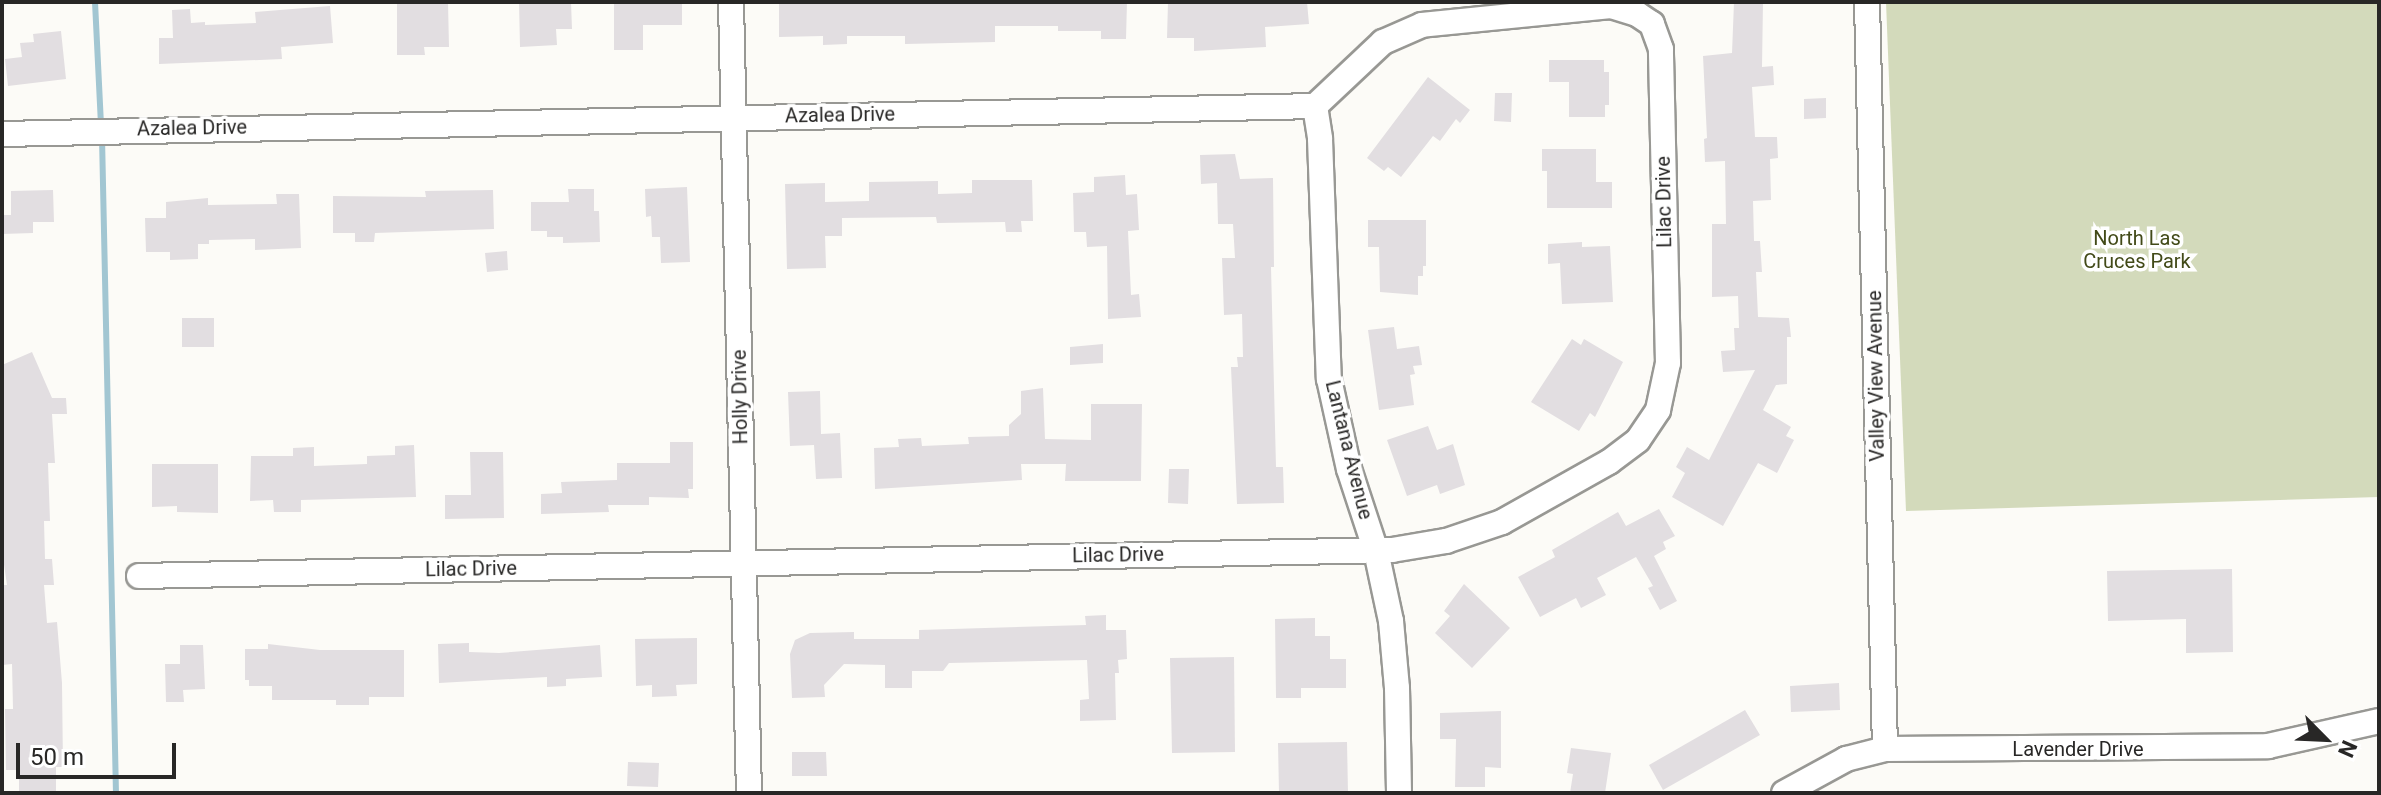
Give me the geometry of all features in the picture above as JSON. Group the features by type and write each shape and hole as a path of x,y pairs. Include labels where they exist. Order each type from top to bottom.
{"street":[{"name":"Holly Drive","path":"731,2 749,793"},
{"name":"Valley View Avenue","path":"1867,2 1885,749"},
{"path":"1315,106 1375,47 1422,25 1611,6 1652,10"},
{"name":"Lilac Drive","path":"139,576 1376,551 1428,545 1502,522 1623,452 1649,426 1658,410 1668,363 1661,49 1652,10"},
{"name":"Azalea Drive","path":"2,134 1315,106"},
{"name":"Lantana Avenue","path":"1315,106 1320,139 1329,379 1349,469 1376,551 1391,621 1399,793"},
{"name":"Lavender Drive","path":"1784,793 1846,759 1885,749 2268,746 2379,721"}],"green space":[{"name":"North Las Cruces Park","path":"1886,2 2379,2 2379,497 1906,511"}],"building":[{"path":"397,2 448,2 449,47 424,47 425,55 397,55"},
{"path":"519,2 571,2 572,29 556,29 557,45 520,47"},
{"path":"614,2 682,2 682,25 643,25 643,50 614,50"},
{"path":"783,2 1127,2 1126,39 1101,39 1101,31 1058,31 1058,26 995,26 995,42 905,44 905,36 847,36 847,44 823,45 823,36 779,37 779,3"},
{"path":"1168,2 1307,2 1309,24 1265,27 1266,47 1194,51 1194,38 1167,38"},
{"path":"1734,2 1763,2 1762,67 1773,66 1774,85 1752,87 1755,137 1777,137 1778,158 1770,159 1771,200 1753,201 1754,241 1760,241 1762,272 1756,272 1758,317 1789,318 1791,337 1787,337 1787,384 1776,385 1763,410 1791,427 1786,436 1794,440 1777,473 1758,463 1723,526 1672,497 1685,473 1676,467 1687,447 1709,460 1755,370 1723,372 1721,351 1735,350 1734,328 1739,328 1738,296 1712,297 1712,224 1726,224 1725,161 1705,162 1704,139 1707,138 1703,56 1732,53"},
{"path":"330,6 333,43 281,47 282,59 159,64 159,38 173,38 172,10 190,9 191,23 205,22 205,25 256,23 255,12"},
{"path":"61,31 66,79 8,86 5,59 22,57 20,43 34,42 33,34"},
{"path":"1549,60 1604,60 1604,72 1609,72 1609,105 1605,105 1605,117 1569,117 1569,82 1549,82"},
{"path":"1428,77 1470,110 1460,123 1456,119 1440,141 1433,136 1401,177 1388,167 1384,171 1367,158"},
{"path":"1495,93 1512,93 1511,122 1494,121"},
{"path":"1826,98 1826,118 1804,119 1804,99"},
{"path":"1542,149 1596,149 1596,182 1612,182 1612,208 1547,208 1547,171 1542,171"},
{"path":"1235,154 1240,179 1273,178 1274,267 1271,267 1276,467 1283,467 1284,503 1237,504 1231,367 1238,367 1237,357 1243,357 1242,314 1224,315 1222,258 1235,258 1233,224 1218,224 1217,183 1201,184 1200,155"},
{"path":"1125,175 1126,195 1137,194 1139,230 1128,231 1131,295 1139,294 1141,317 1108,319 1107,246 1087,247 1086,232 1074,232 1073,193 1094,192 1094,177"},
{"path":"972,180 1032,180 1033,221 1021,221 1022,232 1006,232 1005,222 937,223 936,217 842,218 842,236 825,236 826,268 787,269 785,184 825,183 825,202 869,201 869,182 938,181 938,194 972,193"},
{"path":"687,187 690,262 661,263 660,237 652,237 651,216 646,217 645,189"},
{"path":"568,189 594,189 594,211 599,211 600,242 563,243 563,237 547,237 547,231 531,231 531,202 569,202"},
{"path":"53,190 54,222 33,222 33,233 2,234 2,215 11,215 11,191"},
{"path":"493,190 494,229 375,233 374,242 355,242 355,233 333,233 333,196 426,197 425,191"},
{"path":"276,194 299,194 301,248 255,250 255,239 209,240 209,244 198,244 198,259 170,260 170,252 146,252 145,218 166,218 166,202 208,198 208,205 277,204"},
{"path":"1368,220 1426,220 1426,266 1423,266 1423,276 1418,276 1418,295 1380,292 1379,247 1368,247"},
{"path":"1582,242 1582,247 1610,246 1613,302 1562,304 1560,263 1548,264 1548,244"},
{"path":"507,251 508,270 487,272 485,253"},
{"path":"182,318 214,318 214,347 182,347"},
{"path":"1394,327 1397,349 1419,346 1422,365 1413,366 1415,374 1410,375 1414,405 1379,410 1368,330"},
{"path":"1572,339 1581,345 1584,339 1623,362 1595,417 1590,413 1579,431 1531,402"},
{"path":"1103,344 1103,363 1070,365 1070,347"},
{"path":"32,352 52,398 66,398 67,414 52,414 55,463 48,463 50,521 44,521 45,559 52,559 54,585 44,585 47,623 57,622 62,683 63,767 56,767 56,793 19,793 19,770 6,770 5,709 13,709 12,664 2,665 2,585 7,585 2,551 2,365"},
{"path":"1043,388 1045,439 1091,440 1091,404 1142,404 1141,481 1065,481 1066,464 1021,464 1022,480 875,489 874,448 899,447 898,439 921,438 922,446 969,444 968,437 1009,436 1009,425 1021,414 1021,391"},
{"path":"820,391 821,434 840,433 842,478 816,479 814,445 790,446 788,392"},
{"path":"1428,426 1437,450 1453,444 1465,485 1440,494 1437,485 1407,496 1387,440"},
{"path":"670,442 693,442 693,489 688,489 689,498 649,497 649,505 608,505 609,512 541,514 541,494 562,493 561,482 617,480 617,463 670,463"},
{"path":"414,445 416,497 301,500 301,512 274,512 273,500 250,501 251,456 293,456 293,448 314,447 314,466 367,464 367,456 395,455 395,446"},
{"path":"470,452 503,452 504,518 445,519 445,495 471,495"},
{"path":"152,464 218,464 218,513 177,512 177,506 152,507"},
{"path":"1169,469 1189,469 1188,504 1168,503"},
{"path":"1659,509 1675,536 1663,542 1666,549 1654,556 1677,601 1660,610 1648,588 1653,586 1636,557 1597,578 1606,595 1581,608 1576,598 1540,617 1518,577 1555,557 1552,550 1618,512 1626,526"},
{"path":"2232,569 2233,652 2186,653 2186,619 2108,621 2107,571"},
{"path":"1464,584 1510,628 1472,668 1435,633 1450,616 1444,611"},
{"path":"1106,615 1106,630 1126,630 1127,659 1118,660 1119,673 1115,673 1116,720 1080,721 1080,700 1089,699 1087,660 949,663 943,671 912,671 912,688 885,688 885,665 844,664 824,685 825,697 792,698 790,654 795,640 810,633 854,632 854,639 919,639 919,630 1086,625 1085,616"},
{"path":"1315,618 1315,636 1330,636 1330,659 1346,659 1346,688 1301,688 1301,698 1276,698 1275,619"},
{"path":"697,638 697,684 676,685 677,696 652,697 652,685 636,686 635,639"},
{"path":"469,643 469,652 499,653 600,645 602,677 566,679 566,686 547,687 547,677 439,683 438,644"},
{"path":"268,644 320,650 404,650 404,697 369,697 369,705 336,705 336,700 272,700 272,686 249,686 249,680 245,680 245,649 268,649"},
{"path":"180,645 203,645 205,689 183,690 184,702 166,702 165,664 180,664"},
{"path":"1234,657 1235,752 1172,753 1170,658"},
{"path":"1839,683 1840,710 1791,712 1790,686"},
{"path":"1745,710 1760,735 1663,790 1649,765"},
{"path":"1501,711 1501,768 1485,767 1485,787 1455,787 1456,739 1440,739 1440,713"},
{"path":"1347,742 1348,793 1279,793 1278,743"},
{"path":"1571,748 1611,753 1605,793 1570,793 1573,774 1567,773"},
{"path":"792,752 826,752 827,776 792,776"},
{"path":"628,762 659,763 658,787 627,786"}],"waterway":[{"path":"95,2 101,126"},
{"path":"102,137 116,793"}]}
